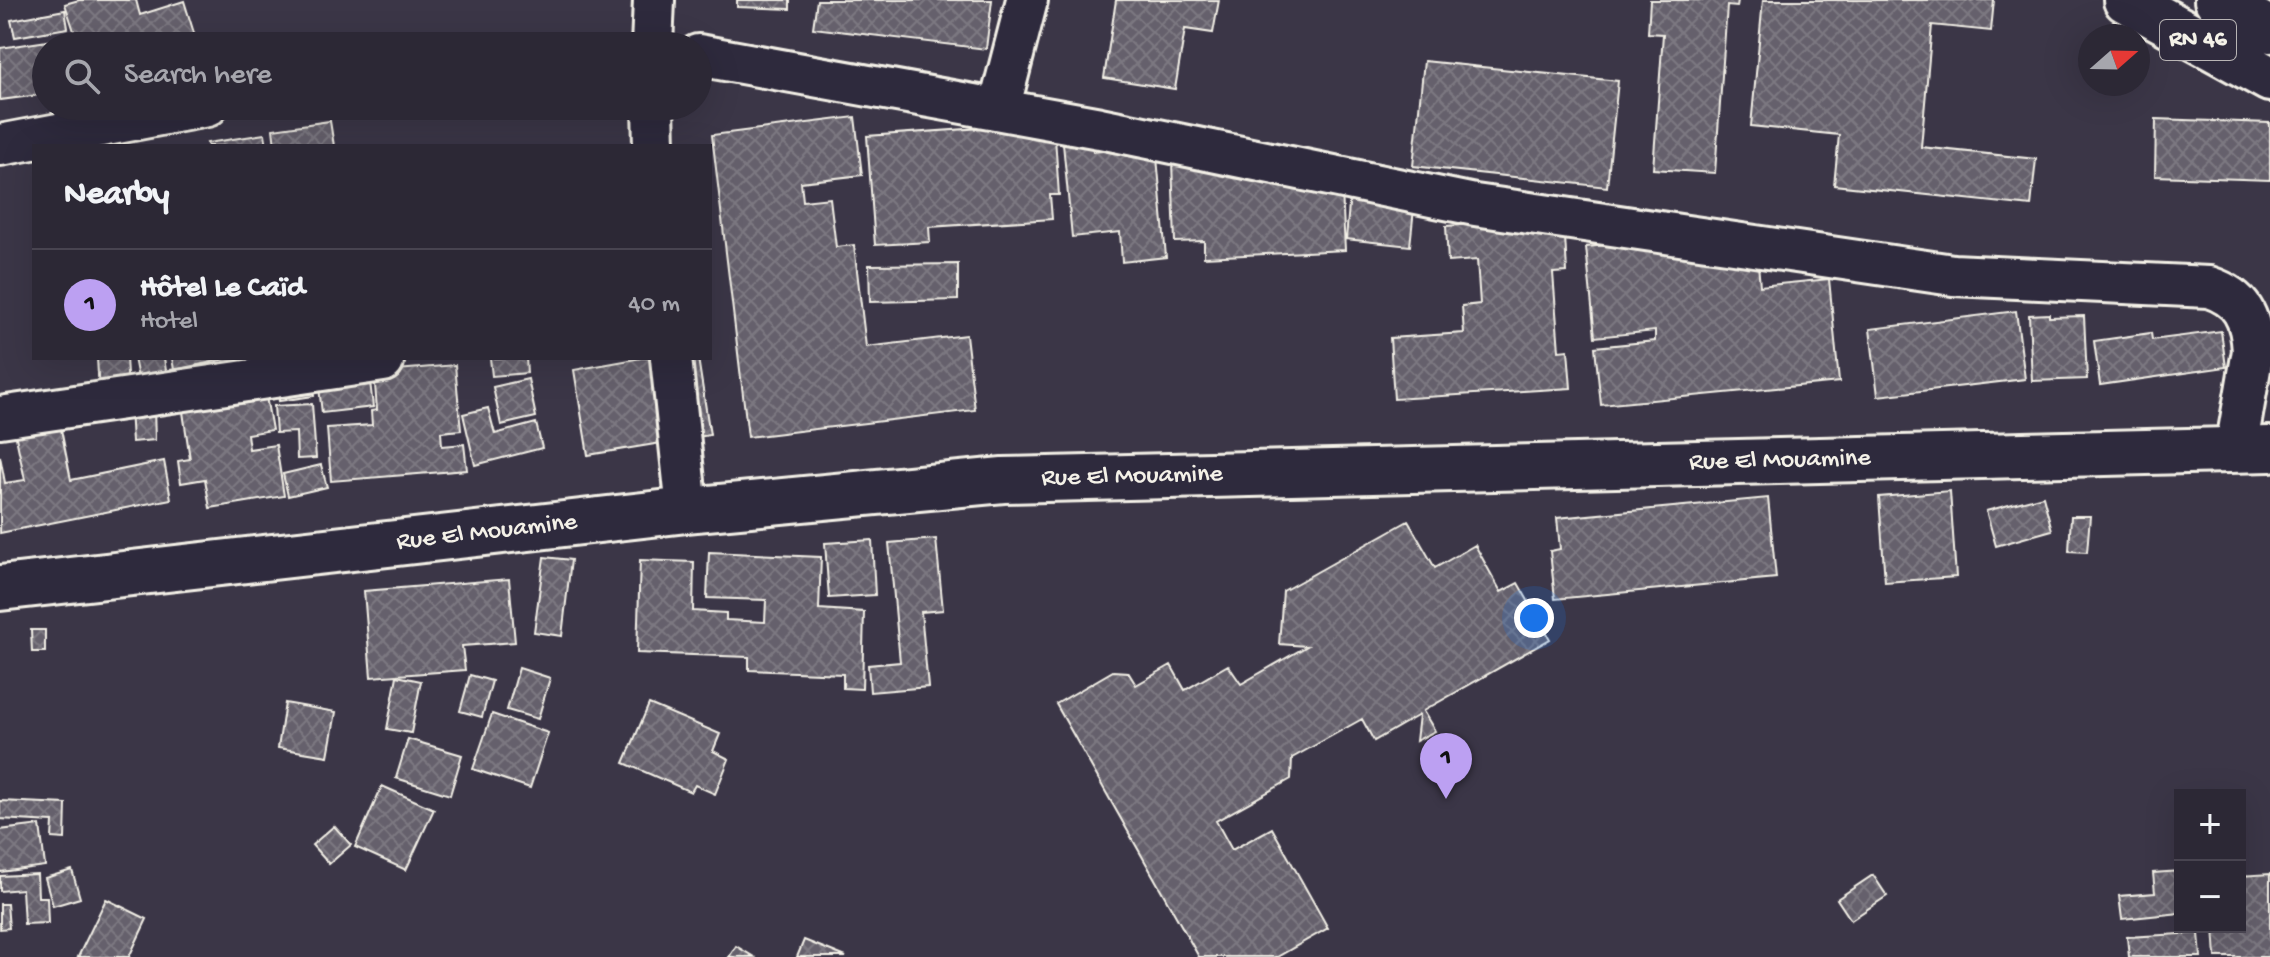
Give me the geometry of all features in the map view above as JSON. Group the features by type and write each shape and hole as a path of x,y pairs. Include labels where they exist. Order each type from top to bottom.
{"main road":[{"name":"RN 46","path":"2126,0 2270,79"},
{"name":"RN 46","path":"2217,0 2270,30"},
{"name":"Rue El Mouamine","path":"0,588 687,510 1003,480 2253,449"}],"street":[{"path":"652,32 654,0"},
{"path":"999,109 1027,0"},
{"path":"712,58 999,109 1490,208 1953,275 2209,287 2229,293 2247,319 2252,335 2253,449"},
{"path":"0,145 133,120"},
{"path":"653,120 654,144"},
{"path":"671,360 687,510"},
{"path":"0,417 383,361"}],"building":[{"path":"79,0 136,0 140,15 184,1 194,32 74,32 65,4"},
{"path":"737,0 790,0 790,9 737,7"},
{"path":"817,0 992,0 986,49 813,28"},
{"path":"1116,0 1219,0 1213,33 1185,29 1175,89 1104,78"},
{"path":"1650,0 1738,0 1737,7 1727,6 1715,173 1653,169 1663,34 1648,33"},
{"path":"1763,0 1994,0 1991,31 1932,25 1921,147 2036,159 2031,206 1834,185 1839,135 1751,126"},
{"path":"65,10 68,28 15,37 11,20"},
{"path":"32,43 32,96 0,100 0,48"},
{"path":"1424,61 1618,81 1607,187 1413,166"},
{"path":"855,117 862,175 801,182 803,201 830,198 836,247 854,245 866,347 966,335 975,410 748,437 712,135"},
{"path":"2156,119 2270,123 2270,180 2155,176"},
{"path":"330,121 334,144 275,144 273,129"},
{"path":"1054,123 1059,195 1050,195 1052,219 929,227 930,242 875,245 867,136"},
{"path":"1091,131 1093,152 1156,146 1166,257 1122,262 1120,232 1072,237 1062,133"},
{"path":"265,134 267,144 207,144"},
{"path":"1172,162 1341,171 1345,250 1204,257 1204,241 1175,242"},
{"path":"1351,182 1416,190 1410,246 1346,239"},
{"path":"1564,218 1567,272 1553,273 1559,351 1568,350 1571,388 1394,399 1390,338 1464,333 1462,306 1480,304 1477,260 1448,262 1446,226"},
{"path":"1755,231 1760,286 1829,279 1839,382 1601,405 1595,347 1655,341 1655,331 1595,337 1586,247"},
{"path":"958,264 958,300 870,302 869,265"},
{"path":"2016,311 2025,379 1878,396 1870,329"},
{"path":"2049,314 2049,317 2084,316 2087,379 2032,381 2029,315"},
{"path":"2221,331 2226,367 2100,385 2094,341 2151,333 2152,340"},
{"path":"97,360 126,360 128,390 99,392"},
{"path":"134,360 164,360 167,377 139,383"},
{"path":"172,360 222,360 174,370"},
{"path":"490,360 526,360 527,373 492,376"},
{"path":"630,360 698,360 710,435 588,455 574,370"},
{"path":"455,365 461,430 441,432 442,446 464,444 467,470 331,481 327,428 372,425 371,411 377,410 374,372"},
{"path":"369,373 373,407 322,413 318,379"},
{"path":"528,379 536,417 501,425 493,387"},
{"path":"312,380 314,396 279,401 277,386"},
{"path":"265,391 272,430 247,434 249,449 276,445 284,496 210,508 205,479 181,483 178,461 190,459 182,405"},
{"path":"312,404 316,458 297,459 296,432 276,433 274,406"},
{"path":"130,408 154,408 155,440 132,442"},
{"path":"488,408 495,434 536,423 542,448 475,465 463,414"},
{"path":"59,419 71,480 164,461 171,499 0,533 0,456 5,483 25,480 14,428"},
{"path":"321,465 327,487 288,496 283,474"},
{"path":"1950,491 1956,577 1885,582 1879,497"},
{"path":"2043,496 2052,530 1996,546 1986,511"},
{"path":"1768,498 1776,578 1555,599 1550,551 1560,549 1557,518"},
{"path":"2071,516 2090,516 2087,552 2069,551"},
{"path":"1408,521 1435,568 1475,545 1501,592 1518,583 1550,639 1423,711 1435,731 1416,741 1419,715 1374,741 1362,719 1292,758 1291,779 1216,821 1232,850 1272,828 1328,928 1277,957 1199,957 1056,704 1113,671 1128,672 1136,685 1171,665 1185,690 1228,665 1241,684 1307,646 1279,644 1283,591"},
{"path":"936,539 943,610 921,612 928,687 870,692 868,665 900,662 889,543"},
{"path":"872,540 875,595 829,598 825,543"},
{"path":"709,552 821,557 819,609 864,612 862,689 843,688 843,674 749,670 749,657 637,653 640,560 694,562 693,611 726,613 726,620 765,622 766,600 707,598"},
{"path":"544,557 571,560 562,636 534,632"},
{"path":"509,579 515,642 462,646 465,670 371,677 364,591"},
{"path":"31,630 45,630 45,652 32,652"},
{"path":"519,668 550,678 538,719 507,710"},
{"path":"470,675 492,681 482,717 460,711"},
{"path":"397,676 421,681 411,733 387,729"},
{"path":"285,703 336,712 328,756 278,748"},
{"path":"649,704 720,734 713,751 729,759 715,794 695,785 691,792 624,763"},
{"path":"492,714 548,733 530,788 473,769"},
{"path":"408,739 462,755 450,795 396,778"},
{"path":"382,786 434,809 406,870 355,847"},
{"path":"0,801 66,804 65,839 52,838 53,822 0,819"},
{"path":"40,825 45,866 0,872 0,830"},
{"path":"334,826 351,845 329,864 312,845"},
{"path":"72,870 80,898 53,906 45,878"},
{"path":"2174,871 2174,914 2122,919 2119,896 2155,893 2153,873"},
{"path":"37,874 38,897 47,897 48,923 24,924 22,889 0,891 0,876"},
{"path":"2270,874 2270,957 2216,957 2214,933 2246,933 2246,876"},
{"path":"1873,875 1887,896 1851,920 1837,899"},
{"path":"106,899 147,919 129,957 78,957"},
{"path":"0,904 7,904 9,928 0,929"},
{"path":"2199,933 2201,957 2129,957 2127,937"},
{"path":"804,940 846,957 797,957"},
{"path":"736,946 754,957 729,957"}],"place":[{"name":"Hôtel Le Caïd","path":"1446,799"}]}
